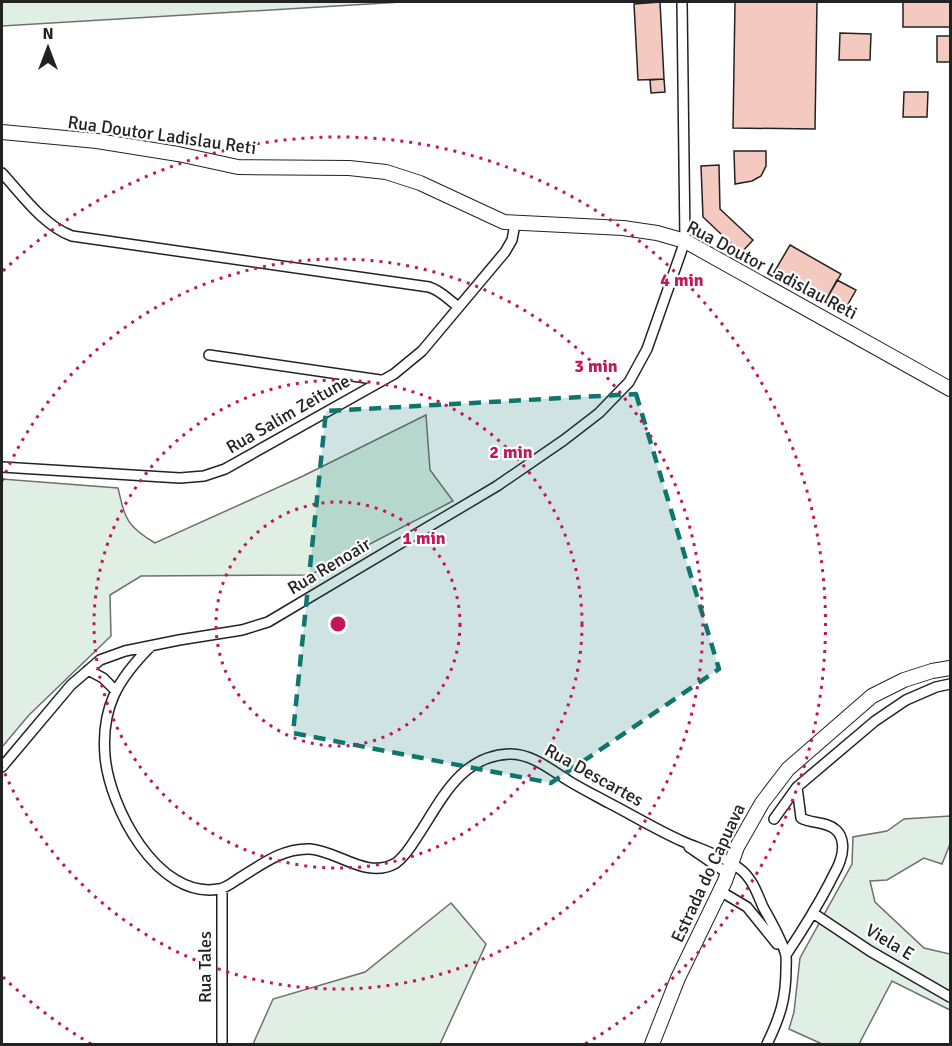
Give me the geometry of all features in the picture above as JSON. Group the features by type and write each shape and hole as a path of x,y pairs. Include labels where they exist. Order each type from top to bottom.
{"street":[{"path":"682,2 685,241"},
{"name":"Rua Doutor Ladislau Reti","path":"2,132 97,141 178,154 238,167 348,168 386,172 420,183 494,218 515,224 623,228 657,233 685,241 951,388"},
{"path":"2,173 43,217 62,232 72,236 429,287 439,290 459,306"},
{"name":"Rua Salim Zeitune","path":"2,467 180,478 204,476 225,469 394,374 414,359 505,252 512,240 515,224"},
{"name":"Rua Renoair","path":"2,767 71,685 100,660 125,651 242,630 268,622 497,486 564,440 599,413 629,382 646,349 685,241"},
{"path":"209,355 380,380"},
{"path":"151,646 129,668 115,690 106,730 105,755 109,779 115,799 129,828 145,851 165,872 193,887 222,889"},
{"name":"Estrada do Capuava","path":"652,1044 678,978 729,868 762,803 788,769 872,696 904,680 951,668"},
{"path":"88,670 103,678 115,690"},
{"path":"774,819 797,787 874,721 895,706 919,694 951,684"},
{"name":"Rua Descartes","path":"222,889 266,860 286,851 310,849 333,855 355,865 377,869 397,862 410,847 459,775 491,756 512,754 534,759 573,783 683,841 701,856 746,874 752,882 786,955"},
{"path":"767,1044 783,1006 786,992 786,955 813,913 841,860 842,837 836,829 801,818 797,787"},
{"name":"Rua Tales","path":"222,889 222,1044"},
{"path":"720,891 747,907 786,955"},
{"name":"Viela E","path":"813,913 870,951 951,997"}],"highlighted area":[{"path":"636,394 719,669 551,783 293,733 326,411"}],"green space":[{"path":"2,2 402,2 2,26"},
{"path":"426,415 430,470 453,501 310,575 141,576 110,595 111,636 29,715 2,747 2,479 118,488 125,514 132,526 155,543 301,477"},
{"path":"950,816 950,844 942,864 924,858 887,880 870,881 875,902 924,948 950,954 950,1010 892,981 859,1044 822,1044 789,1029 794,1012 800,958 852,864 853,837 887,831 904,819"},
{"path":"451,903 486,944 440,1044 253,1044 273,999 365,972"}],"building":[{"path":"660,2 664,79 638,80 634,4"},
{"path":"735,2 817,2 815,129 733,128"},
{"path":"903,2 950,2 950,27 903,27"},
{"path":"840,33 871,34 870,60 839,60"},
{"path":"937,36 950,36 950,62 937,62"},
{"path":"664,79 665,92 651,93 650,80"},
{"path":"904,92 928,92 927,117 903,117"},
{"path":"734,151 766,151 766,166 761,176 752,181 735,184"},
{"path":"719,165 720,209 753,240 741,253 703,217 701,166"},
{"path":"790,245 841,274 825,302 773,274"},
{"path":"837,280 856,290 843,313 825,302"}]}
